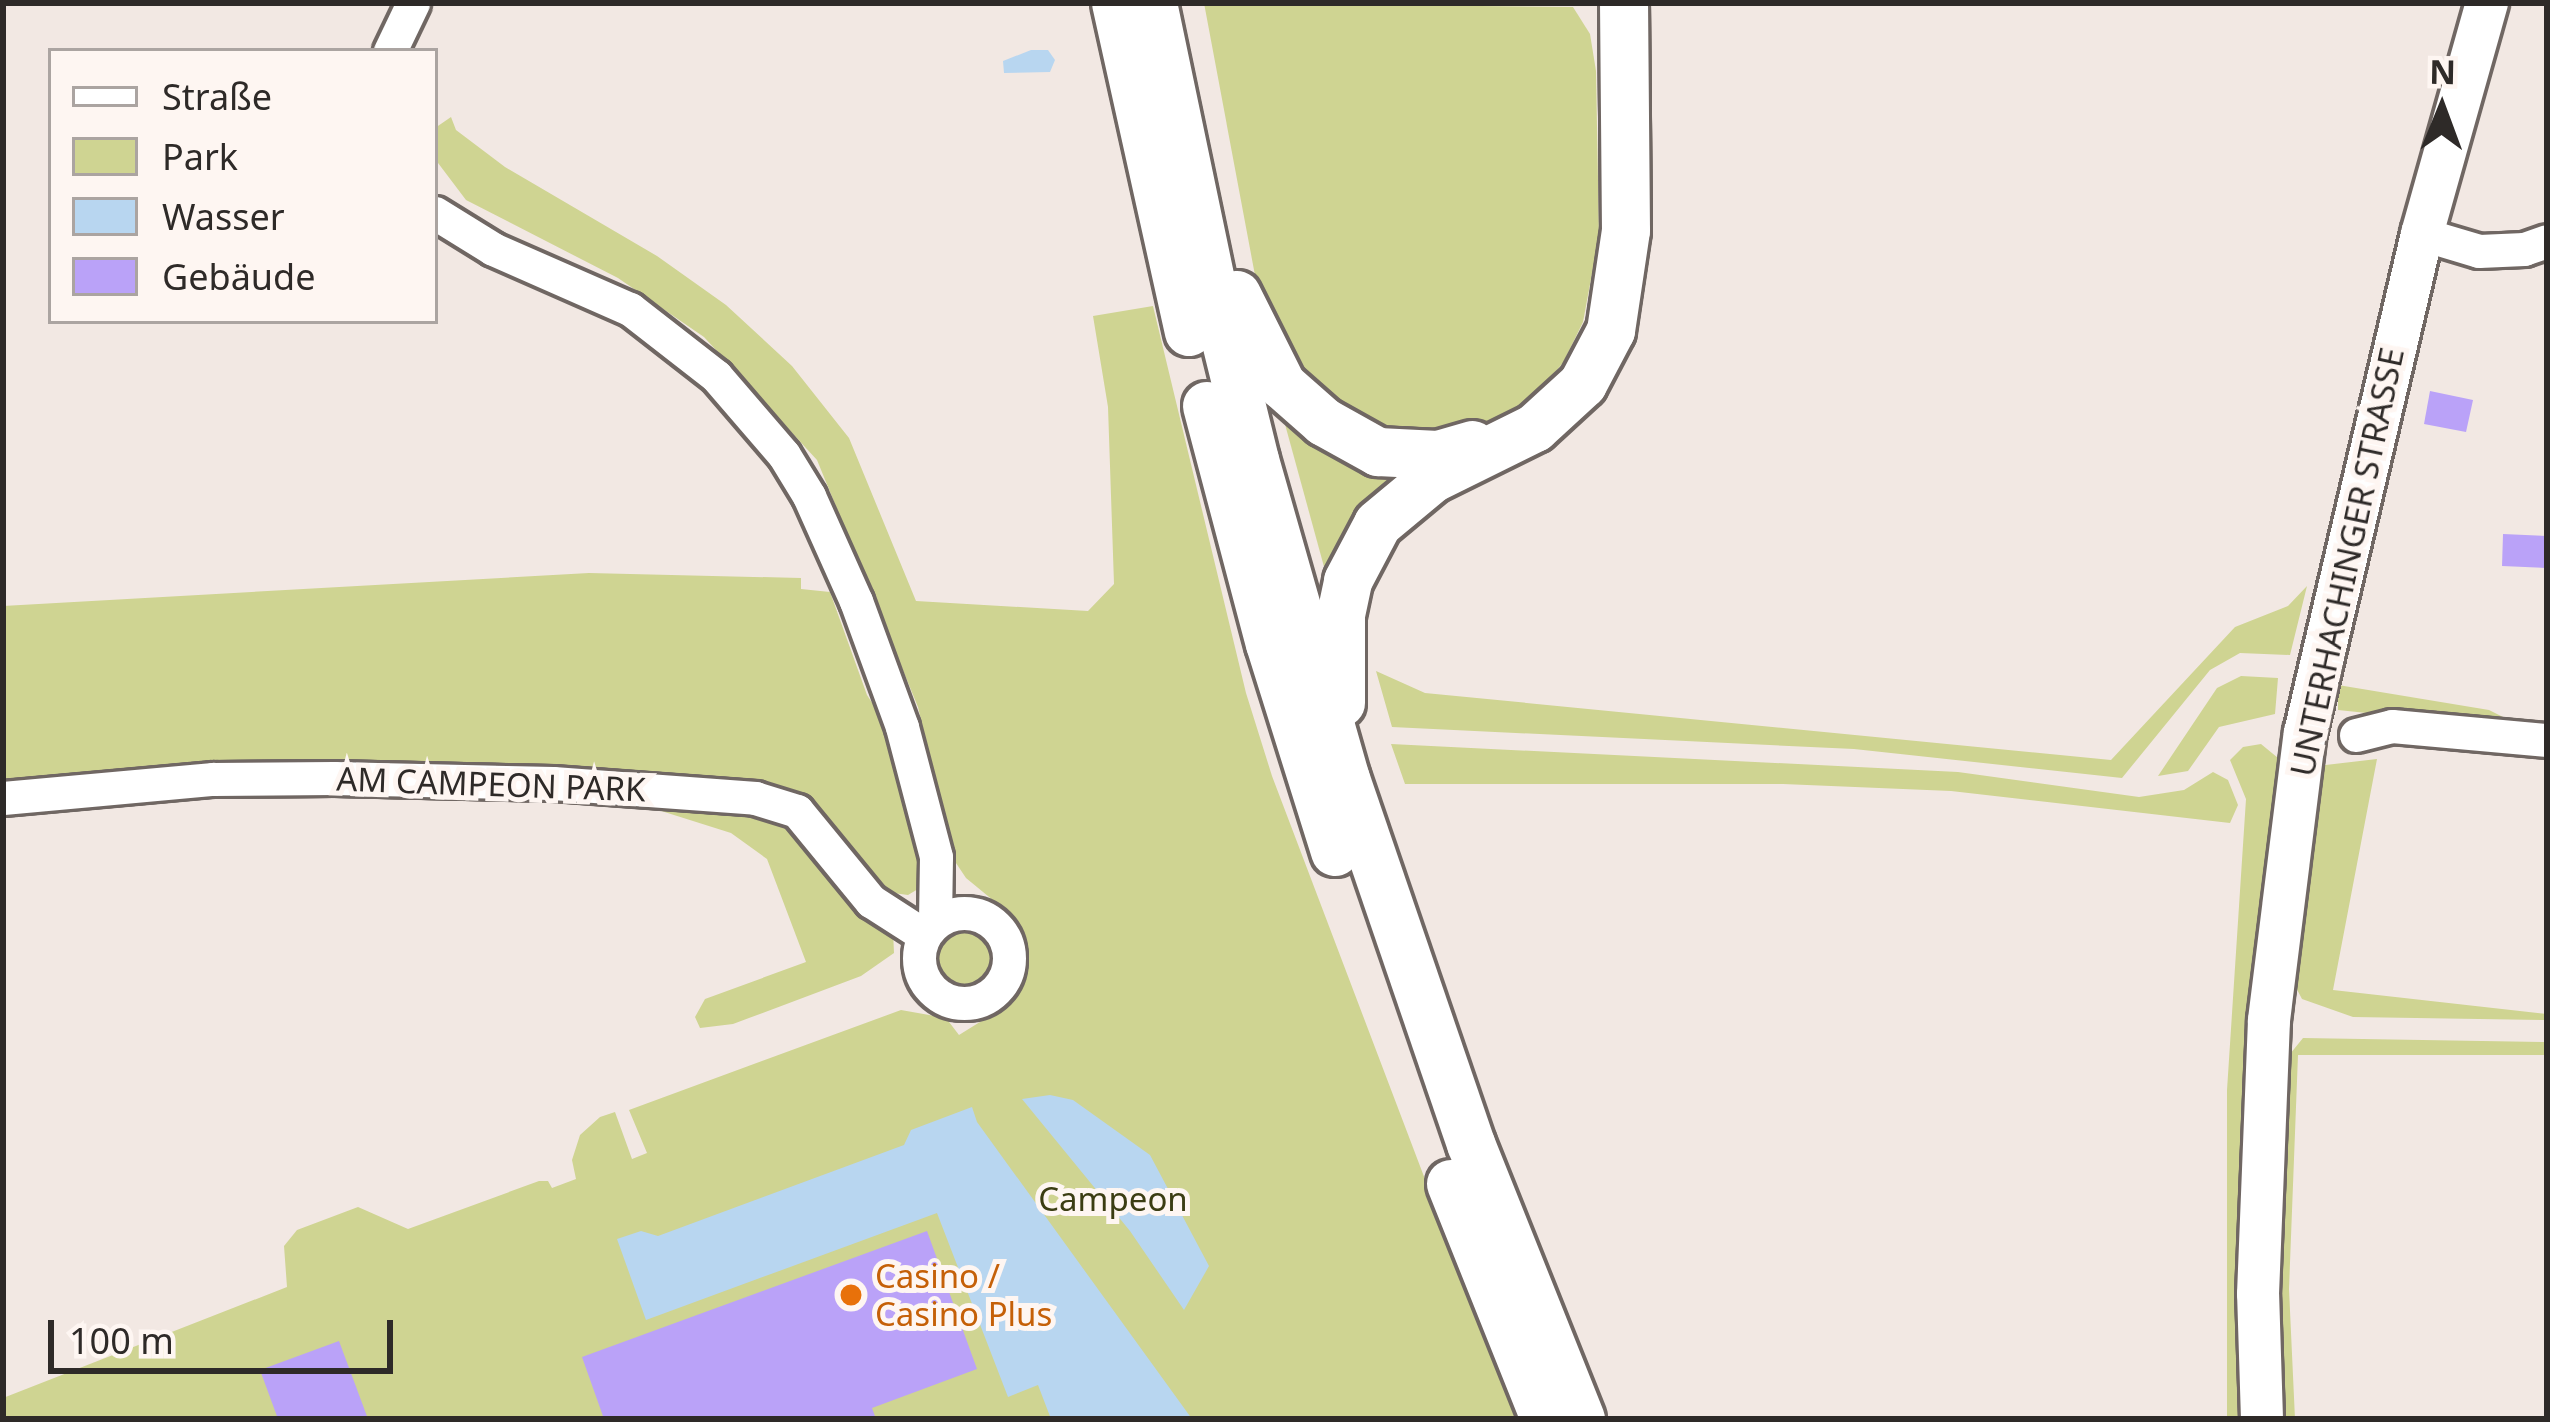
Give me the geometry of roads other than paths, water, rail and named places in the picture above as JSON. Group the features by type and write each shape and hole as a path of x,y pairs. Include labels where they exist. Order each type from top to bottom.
{"highway":[{"path":"1135,4 1173,100 1232,283 1252,334 1282,385 1324,422 1378,452 1438,455 1535,428"},
{"path":"1135,4 1175,274 1315,694"},
{"path":"1315,694 1348,581 1378,524 1432,479 1535,428 1583,384 1601,355 1618,308 1626,231 1616,10"},
{"path":"1173,100 1238,391 1315,694 1328,779 1438,1151 1545,1419"},
{"path":"1328,779 1581,1419"}],"main road":[{"name":"UNTERHACHINGER STRASSE","path":"2262,1419 2261,1159 2283,883 2320,653 2422,234 2487,3"}],"street":[{"path":"391,48 413,3"},
{"path":"438,214 493,249 630,309 716,376 784,455 809,496 856,601 902,728 932,901 918,955 930,987 944,998 979,1000 1002,983 1010,955 999,928 974,913 932,901"},
{"path":"2422,234 2502,253 2547,241"},
{"path":"2356,735 2392,727 2547,740"},
{"name":"AM CAMPEON PARK","path":"3,798 213,778 553,782 755,798 797,811 871,901 914,908 932,901"},
{"path":"932,901 974,913"}],"water":[{"path":"1031,50 1048,50 1055,60 1050,72 1004,73 1003,61"},
{"path":"1050,1095 1073,1100 1150,1155 1209,1266 1184,1310 1130,1231 1022,1099"},
{"path":"972,1107 977,1122 1192,1419 1051,1419 1038,1385 1008,1397 937,1213 646,1320 617,1239 641,1231 658,1236 904,1145 911,1130"}],"place":[{"name":"Casino / Casino Plus","path":"851,1295"}],"park label":[{"name":"Campeon","path":"1113,1199"}]}
